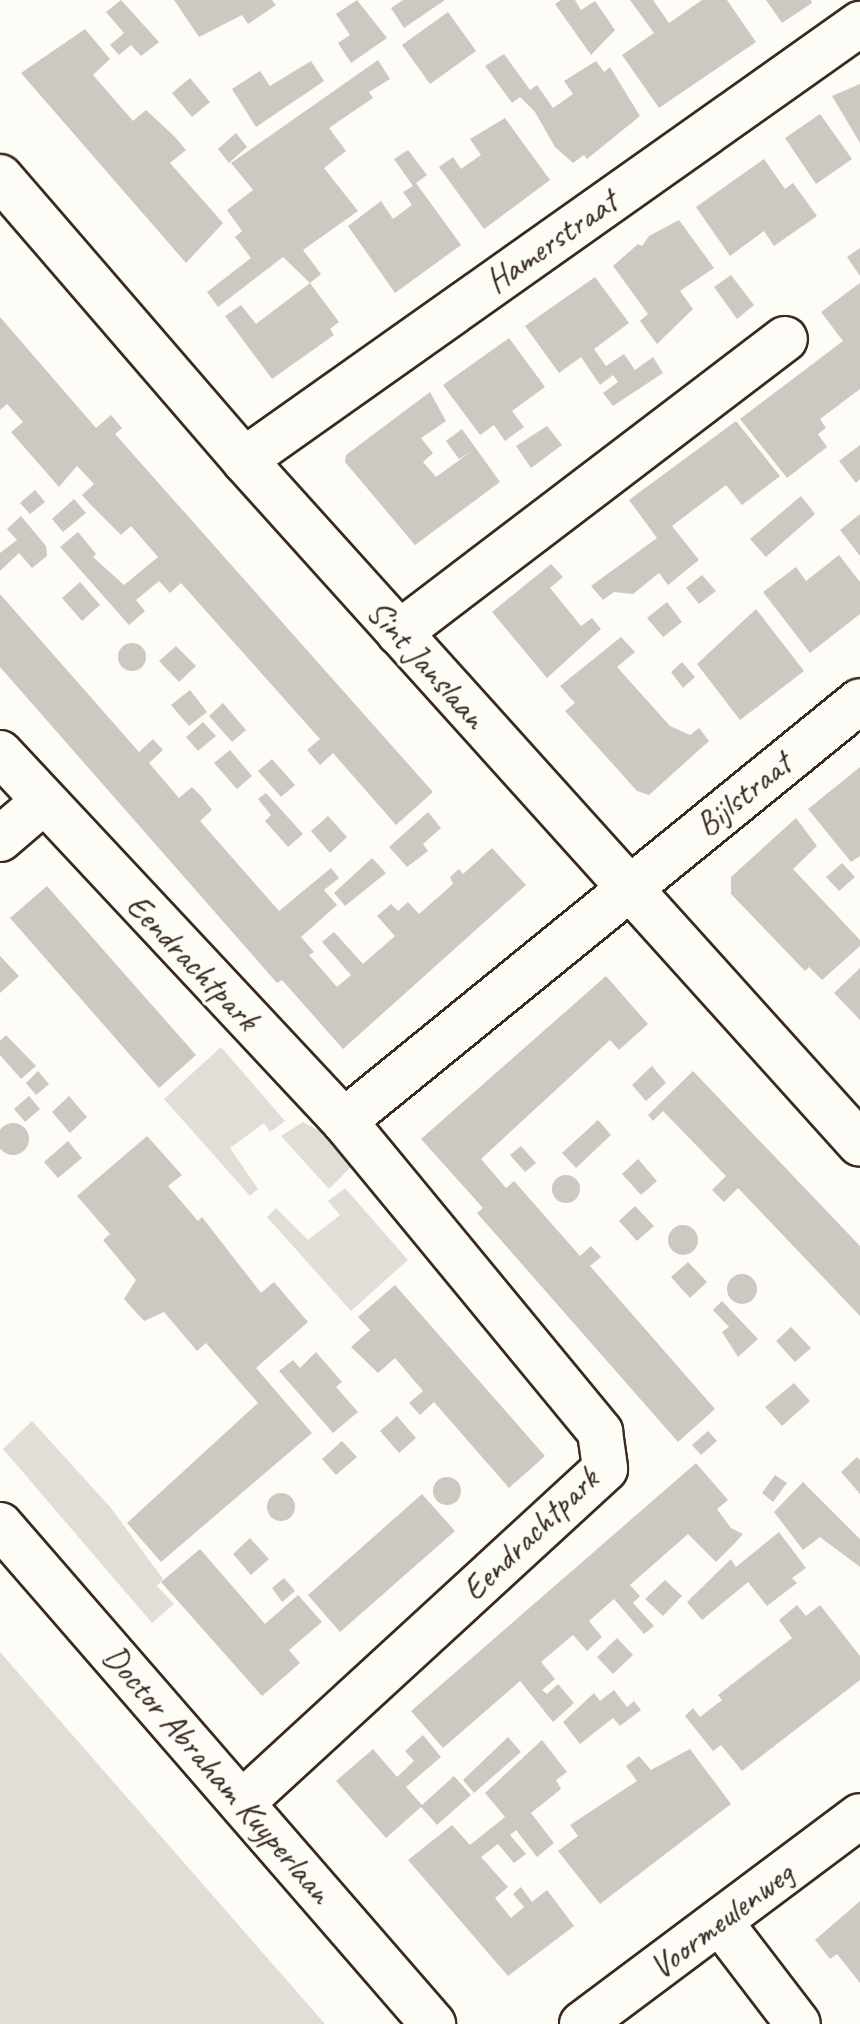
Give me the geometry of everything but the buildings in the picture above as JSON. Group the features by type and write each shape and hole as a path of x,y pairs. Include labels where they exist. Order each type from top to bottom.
{"street":[{"name":"Hamerstraat","path":"244,460 860,24"},
{"name":"Sint Janslaan","path":"0,177 244,460 860,1144"},
{"path":"399,633 785,339"},
{"name":"Bijlstraat","path":"627,887 860,701"},
{"name":"Eendrachtpark","path":"0,753 42,803 344,1121 600,1432 605,1469 244,1801"},
{"path":"0,839 42,803"},
{"path":"344,1121 627,887"},
{"name":"Doctor Abraham Kuyperlaan","path":"0,1525 244,1801 433,2024"},
{"name":"Voormeulenweg","path":"582,2024 860,1816"},
{"path":"720,1922 798,2024"}],"shaded area":[{"path":"221,1047 285,1121 270,1132 264,1123 230,1148 258,1189 250,1196 164,1099"},
{"path":"303,1122 334,1138 351,1167 329,1189 281,1136"},
{"path":"345,1188 408,1260 351,1311 267,1217 276,1208 308,1240 340,1215 328,1201"},
{"path":"32,1421 111,1508 163,1579 157,1586 174,1604 152,1623 3,1449"},
{"path":"0,1652 325,2024 0,2024"}]}
